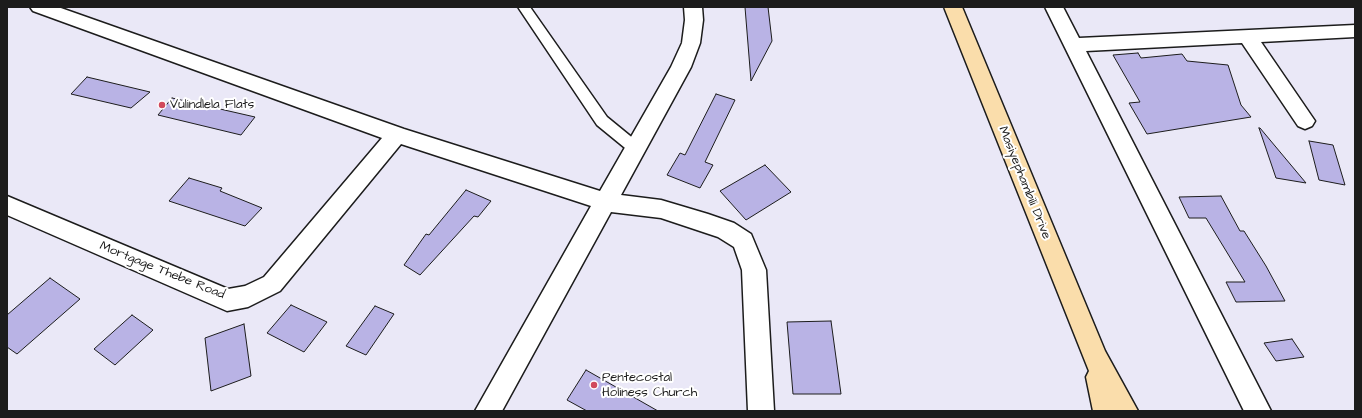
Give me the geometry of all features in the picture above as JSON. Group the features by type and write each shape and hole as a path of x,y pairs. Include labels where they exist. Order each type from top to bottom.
{"main road":[{"name":"Masiyephambili Drive","path":"953,7 1095,358 1125,411"},
{"name":"Masiyephambili Drive","path":"1095,358 1106,411"}],"street":[{"path":"39,7 397,135 605,202 661,209 726,230 743,241 754,270 761,411"},
{"path":"488,411 681,67 691,43 694,20 693,7"},
{"path":"1054,7 1258,411"},
{"path":"1074,45 1355,31"},
{"path":"1248,37 1305,121"},
{"name":"Mortgage Thebe Road","path":"7,205 227,300 248,296 272,284 397,135"}],"lane":[{"path":"524,7 602,121 635,148"}],"building":[{"path":"745,7 768,7 772,41 751,81"},
{"path":"1138,53 1141,58 1182,54 1187,61 1228,65 1241,105 1251,117 1147,134 1129,103 1140,102 1113,55"},
{"path":"87,77 150,92 131,108 71,94"},
{"path":"716,94 735,100 705,162 713,165 700,188 667,175 680,153 685,155"},
{"path":"172,98 255,117 241,135 158,115"},
{"path":"1260,128 1306,183 1276,178"},
{"path":"1309,141 1333,145 1345,185 1319,180"},
{"path":"765,165 791,192 746,220 720,191"},
{"path":"189,178 222,188 220,191 262,208 245,226 169,201"},
{"path":"466,190 491,201 478,217 474,216 420,275 404,265 426,234 429,235"},
{"path":"1221,196 1240,231 1244,231 1266,266 1285,301 1236,302 1226,282 1245,282 1206,218 1189,218 1179,197"},
{"path":"50,278 80,299 17,354 7,347 7,315"},
{"path":"291,305 327,322 304,352 267,333"},
{"path":"375,306 394,314 366,355 346,346"},
{"path":"132,315 153,330 115,365 94,349"},
{"path":"831,321 841,394 793,394 787,322"},
{"path":"244,324 251,376 211,391 205,338"},
{"path":"1292,339 1304,357 1276,361 1264,343"},
{"name":"Pentecostal Holiness Church","path":"586,370 658,411 587,411 567,400"}],"place":[{"name":"Vulindlela Flats","path":"162,105"},
{"name":"Pentecostal Holiness Church","path":"594,385"}]}
